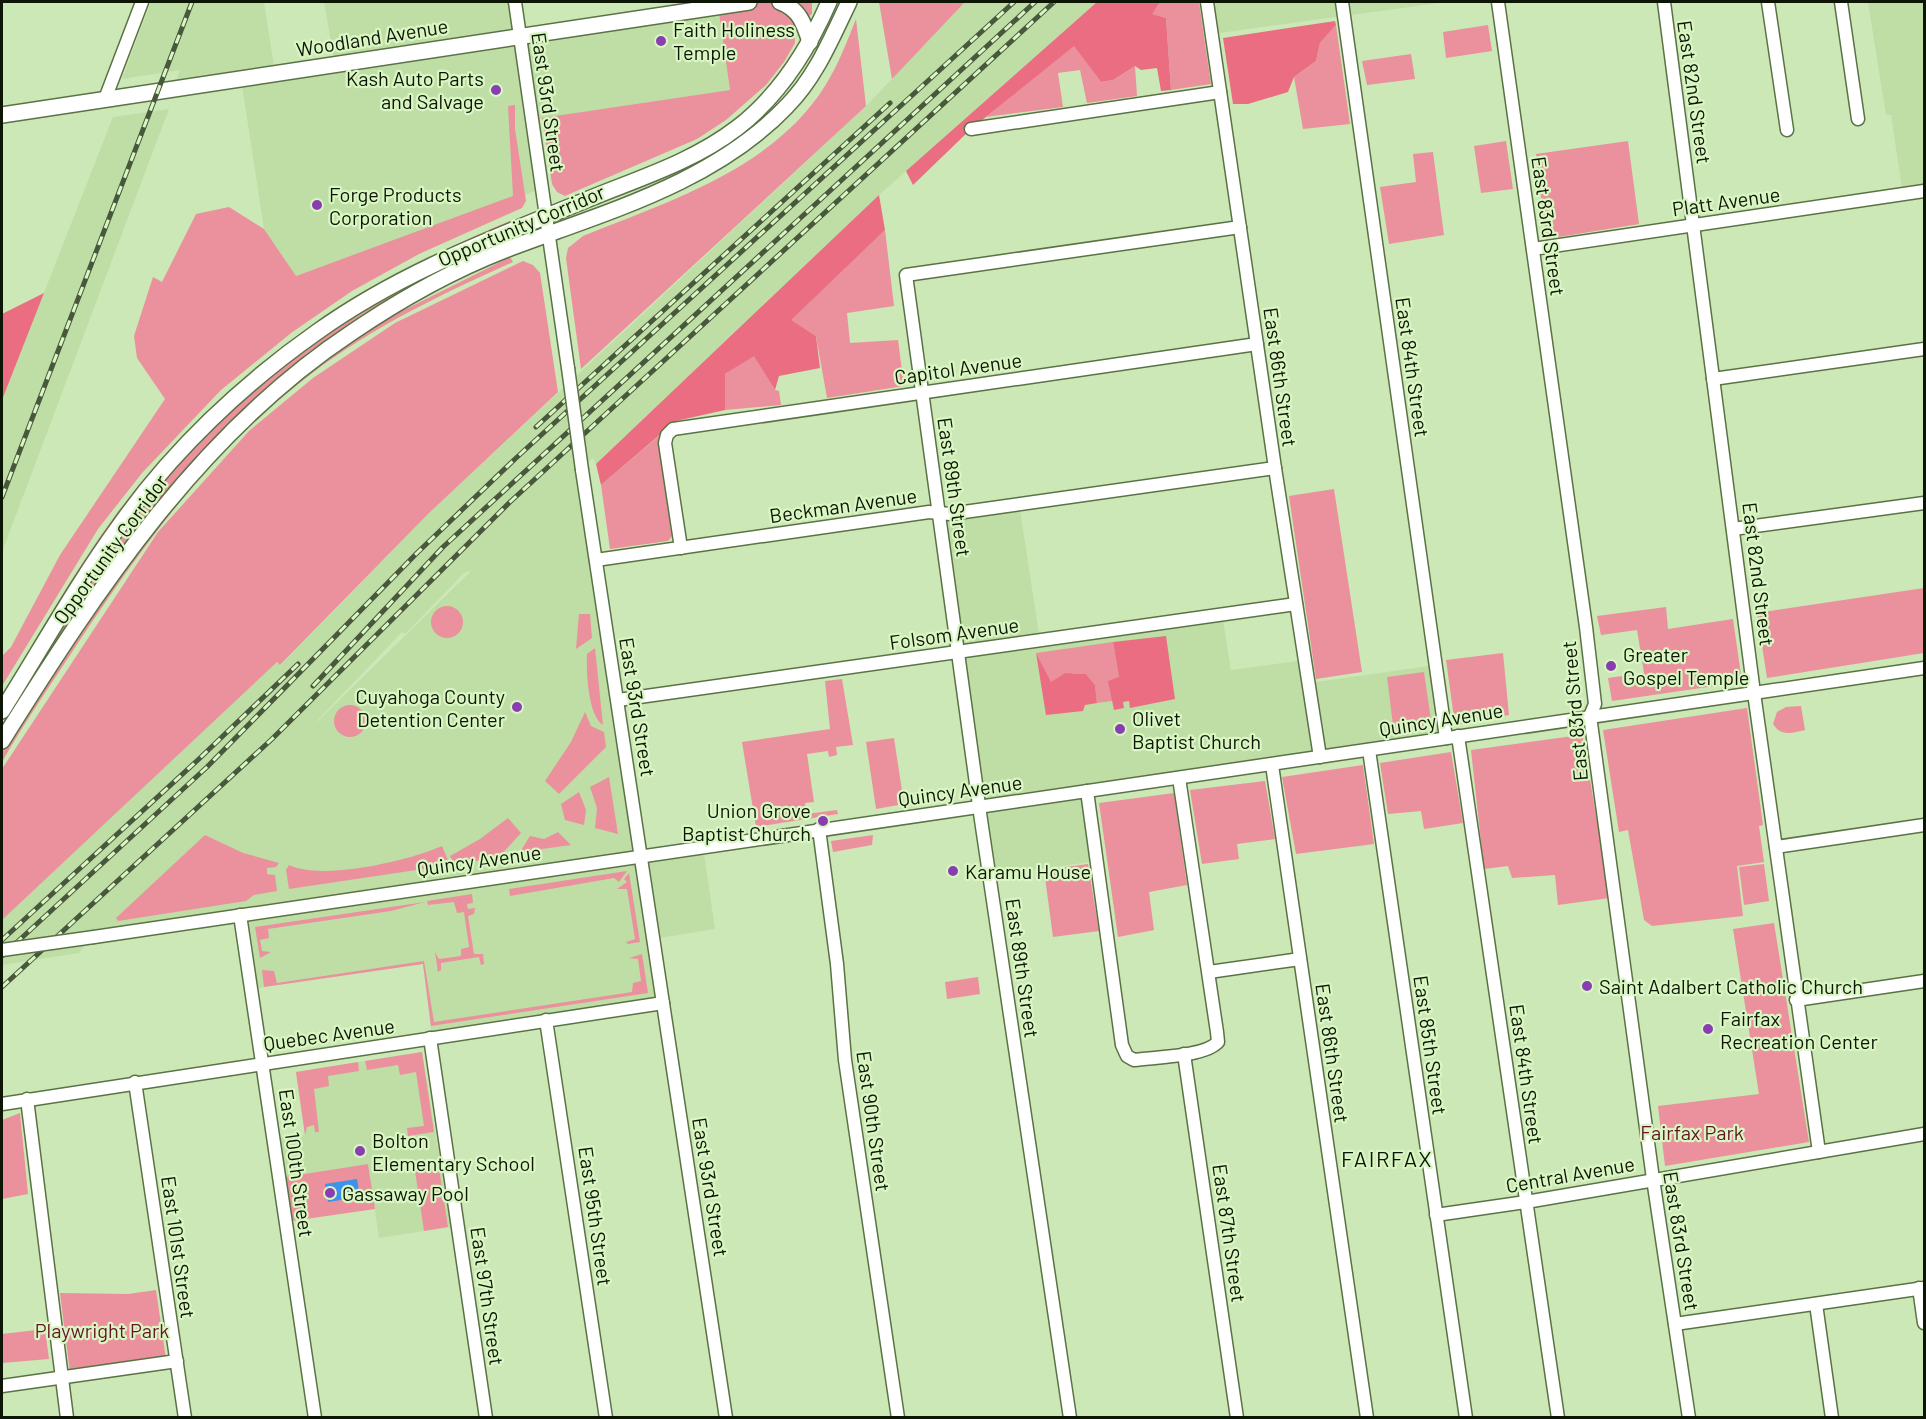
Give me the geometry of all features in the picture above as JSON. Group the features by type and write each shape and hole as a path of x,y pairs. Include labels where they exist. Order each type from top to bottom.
{"main road":[{"name":"Woodland Avenue","path":"2,115 749,2"},
{"path":"780,2 796,11 803,20 810,42"},
{"name":"Opportunity Corridor","path":"2,711 121,523 159,476 237,396 315,333 382,290 456,252 675,164 715,143 736,129 770,98 810,42 829,2"},
{"name":"Opportunity Corridor","path":"2,741 143,531 209,454 250,414 312,361 369,321 489,257 680,182 717,162 760,132 789,105 804,85 849,2"}],"street":[{"path":"105,99 142,2"},
{"name":"East 93rd Street","path":"515,2 582,470 726,1418"},
{"name":"East 86th Street","path":"1207,2 1320,757"},
{"name":"East 84th Street","path":"1342,2 1452,737 1558,1418"},
{"name":"East 83rd Street","path":"1498,2 1591,671 1595,704 1590,716 1653,1179 1689,1418"},
{"name":"East 82nd Street","path":"1664,2 1754,693 1819,1152"},
{"path":"1768,2 1787,130"},
{"path":"1841,2 1858,119"},
{"path":"971,129 1220,92"},
{"name":"Platt Avenue","path":"1533,249 1924,191"},
{"name":"East 89th Street","path":"1070,1418 980,807 906,275 1240,227"},
{"name":"Capitol Avenue","path":"681,548 665,443 667,435 673,429 1257,344"},
{"path":"1713,379 1924,349"},
{"name":"Beckman Avenue","path":"596,560 1275,468"},
{"path":"1733,530 1924,503"},
{"name":"Folsom Avenue","path":"618,700 1296,604"},
{"name":"Quincy Avenue","path":"2,951 1924,668"},
{"name":"East 85th Street","path":"1369,750 1466,1418"},
{"name":"East 86th Street","path":"1272,765 1367,1418"},
{"path":"1087,791 1122,1045 1127,1056 1134,1060 1184,1054 1213,1047 1218,1042 1179,778"},
{"path":"1776,847 1924,825"},
{"name":"East 90th Street","path":"819,829 837,964 845,1060 898,1418"},
{"name":"East 100th Street","path":"240,915 315,1418"},
{"path":"1209,972 1300,959"},
{"path":"1796,1000 1924,981"},
{"name":"Quebec Avenue","path":"2,1104 135,1082 663,1004"},
{"name":"East 95th Street","path":"546,1020 606,1418"},
{"name":"East 97th Street","path":"430,1038 486,1418"},
{"name":"East 87th Street","path":"1184,1054 1237,1418"},
{"name":"East 101st Street","path":"135,1082 185,1418"},
{"path":"27,1099 67,1418"},
{"name":"Central Avenue","path":"1436,1215 1526,1202 1924,1134"},
{"path":"1675,1324 1922,1288 1924,1323"},
{"path":"1816,1304 1832,1418"},
{"path":"2,1386 177,1361"}],"shaded area":[{"path":"151,2 264,2 275,73 335,64 324,2 515,2 520,36 718,6 730,90 532,120 541,189 295,276 264,229 241,79 174,88 180,70 122,79"},
{"path":"965,2 1097,2 879,195 596,464 593,458 574,474 582,470 640,855 703,846 715,929 653,939 663,1003 432,1037 423,964 251,989 240,916 93,936 79,953 2,965 2,920 277,661 281,665 428,514 866,106","holes":["472,570 317,722 402,632 405,634 464,573"]},
{"path":"1097,2 1160,2 1152,14 1166,18 1171,90 1161,91 1157,68 1141,70 1135,66 1113,80 1101,82 1074,46 971,129 913,185 906,171"},
{"path":"1207,2 1446,2 1212,34"},
{"path":"1868,2 1924,2 1924,191 1903,195 1891,115 1886,115"},
{"path":"1335,21 1336,25 1320,43 1316,61 1294,77 1288,92 1248,104 1233,104 1223,38"},
{"path":"169,109 2,552 2,400 113,117"},
{"path":"879,195 885,230 791,320 816,336 820,368 779,376 775,390 754,356 725,374 725,410 676,421 601,485 596,464"},
{"path":"44,293 2,400 2,314"},
{"path":"1019,504 1040,640 1222,614 1231,670 1305,660 1309,683 1436,665 1446,738 1088,791 1097,861 990,876 939,513"},
{"path":"1166,636 1175,699 1130,708 1129,701 1123,702 1124,708 1114,710 1108,681 1119,677 1113,642"},
{"path":"1036,653 1051,682 1065,673 1086,674 1095,685 1097,703 1085,705 1083,711 1046,715"},
{"name":"Bolton Elementary School","path":"422,1052 451,1227 379,1238 368,1164 285,1177 280,1138 305,1135 296,1072"}],"green space":[{"path":"749,2 812,2 812,14 794,27 795,43 766,85 726,120 697,139 565,196 557,192 552,184 542,118 730,90 718,6"},
{"path":"879,2 965,2 892,79"},
{"path":"1160,2 1199,2 1211,84 1171,90 1166,18 1151,14"},
{"path":"856,19 866,106 581,369 566,258 568,248 583,236 684,195 717,179 748,161 777,140 803,115 825,86"},
{"path":"1336,25 1350,124 1303,129 1294,77 1316,61 1320,43"},
{"path":"1488,25 1492,51 1446,58 1443,32"},
{"path":"1074,45 1101,82 1113,80 1135,66 1137,96 1087,103 1080,70 1058,73 1063,107 986,117"},
{"path":"1411,54 1415,79 1367,85 1362,61"},
{"path":"515,105 515,129 526,201 522,208 419,254 352,291 291,333 221,390 142,473 98,529 2,686 2,656 11,647 60,555 165,399 137,358 134,336 153,277 162,282 196,214 229,207 264,229 296,276 513,196 508,106"},
{"path":"1506,141 1513,189 1481,193 1474,146"},
{"path":"1628,141 1639,224 1546,239 1536,154"},
{"path":"1433,152 1444,235 1389,244 1380,187 1416,182 1413,154"},
{"path":"510,221 511,224 437,255 202,421 2,704 3,695 99,538 154,467 197,421 243,379 291,341 342,307 396,275 452,247"},
{"path":"885,230 894,306 847,313 850,343 898,340 904,386 827,398 816,336 790,320"},
{"path":"510,257 513,262 409,312 359,341 311,374 243,433 184,497 131,566 40,700 2,762 2,753 11,737 149,532 244,425 327,357 388,318"},
{"path":"464,258 364,313 306,354 292,370 212,442 137,527 16,707 22,692 122,530 187,451 263,380 362,308"},
{"path":"523,261 533,265 540,273 558,392 428,514 280,665 277,662 2,920 2,769 158,532 249,431 313,378 395,323"},
{"path":"754,355 775,390 779,391 781,405 725,410 725,374"},
{"path":"659,436 672,536 668,541 610,549 601,485"},
{"path":"1334,489 1362,672 1316,679 1289,496"},
{"path":"1924,588 1924,653 1767,678 1757,613"},
{"path":"447,606 458,611 463,622 458,633 447,638 436,633 431,622 436,611"},
{"path":"1666,607 1668,629 1733,619 1742,682 1612,701 1608,678 1644,673 1637,630 1601,635 1597,616"},
{"path":"579,614 590,614 592,638 576,649"},
{"path":"1113,642 1119,677 1112,701 1097,703 1095,685 1086,674 1065,673 1051,683 1036,653"},
{"path":"595,648 603,725 594,713 588,681 587,654"},
{"path":"1503,653 1509,715 1455,725 1446,660"},
{"path":"1424,672 1432,727 1394,733 1387,677"},
{"path":"842,679 853,745 836,747 837,755 829,757 828,751 807,754 814,802 805,803 807,814 837,810 838,814 756,827 742,742 830,729 825,681"},
{"path":"350,705 361,710 366,721 361,732 350,737 339,732 334,721 339,710"},
{"path":"1801,706 1805,730 1791,733 1776,728 1773,724 1777,712 1786,707"},
{"path":"1747,708 1763,825 1759,826 1764,862 1737,866 1743,916 1652,926 1644,920 1628,830 1619,832 1603,730"},
{"path":"585,712 591,726 604,732 606,747 559,794 545,781 571,742"},
{"path":"1580,735 1583,738 1610,898 1558,905 1555,875 1512,878 1508,866 1484,869 1471,750"},
{"path":"894,738 904,804 876,809 866,742"},
{"path":"1451,752 1463,823 1424,829 1421,811 1388,814 1380,763"},
{"path":"1363,765 1374,844 1296,854 1282,777"},
{"path":"609,777 618,834 595,828 597,808 590,787"},
{"path":"1265,781 1275,839 1237,844 1239,859 1202,864 1190,790"},
{"path":"579,792 586,810 584,825 565,820 561,804"},
{"path":"1174,793 1187,885 1149,892 1154,930 1118,937 1099,803"},
{"path":"508,818 521,833 498,858 454,864 450,856 480,839"},
{"path":"558,832 571,845 520,852 530,836 544,839"},
{"path":"205,835 243,853 279,863 276,867 267,868 267,874 275,875 277,891 254,895 246,901 118,921 116,918"},
{"path":"873,835 872,845 833,852 831,841"},
{"path":"442,846 450,865 289,889 286,870 289,865 322,871 343,870 409,858"},
{"path":"1088,864 1099,931 1053,937 1044,870"},
{"path":"1764,864 1769,901 1744,905 1739,867"},
{"path":"627,871 619,882 614,878 510,896 509,889"},
{"path":"629,873 640,942 628,944 626,942 635,939 627,889 617,889 627,882 624,879"},
{"path":"472,894 473,903 467,904 468,909 475,908 474,914 468,916 474,954 483,954 484,964 481,965 479,957 441,963 441,970 438,972 435,952 439,959 461,956 461,949 469,947 464,912 457,913 454,902 428,905 427,901"},
{"path":"425,902 391,911 268,929 269,938 260,940 262,951 271,952 260,958 255,927"},
{"name":"Fairfax Park","path":"1774,923 1809,1142 1665,1166 1658,1106 1759,1094 1733,929"},
{"path":"642,954 648,993 431,1026 423,964 264,987 262,970 274,971 277,983 424,961 434,1022 632,992 633,983 641,981 638,959 629,958"},
{"path":"978,977 980,994 947,999 945,982"},
{"path":"422,1052 434,1132 408,1136 407,1128 424,1126 416,1072 400,1075 398,1065 367,1070 365,1061"},
{"path":"358,1062 359,1071 328,1076 329,1086 314,1089 319,1132 315,1132 314,1125 307,1127 305,1135 296,1072"},
{"path":"20,1113 28,1194 2,1199 2,1120"},
{"name":"Gassaway Pool","path":"368,1164 375,1209 292,1221 285,1177"},
{"path":"439,1168 448,1227 424,1231 415,1171"},
{"name":"Playwright Park","path":"156,1290 166,1359 70,1373 60,1293 128,1294"},
{"path":"45,1329 49,1359 2,1363 2,1334"}],"water":[{"path":"357,1179 360,1197 328,1202 325,1184"}],"railway":[{"path":"2,497 192,2"},
{"path":"2,956 207,767 417,553 515,459 1014,2"},
{"path":"313,686 443,547 1035,2"},
{"path":"2,987 272,739 510,502 1054,2"},
{"path":"536,427 890,103"},
{"path":"2,940 200,758 298,664"}],"place":[{"name":"Faith Holiness Temple","path":"661,41"},
{"name":"Kash Auto Parts and Salvage","path":"496,90"},
{"name":"Forge Products Corporation","path":"317,205"},
{"name":"Greater Gospel Temple","path":"1611,666"},
{"name":"Cuyahoga County Detention Center","path":"517,707"},
{"name":"Olivet Baptist Church","path":"1120,729"},
{"name":"Union Grove Baptist Church","path":"823,821"},
{"name":"Karamu House","path":"953,871"},
{"name":"Saint Adalbert Catholic Church","path":"1587,986"},
{"name":"Fairfax Recreation Center","path":"1708,1029"},
{"name":"Bolton Elementary School","path":"360,1151"},
{"name":"Gassaway Pool","path":"330,1193"}],"district":[{"name":"FAIRFAX","path":"1387,1158"}]}
